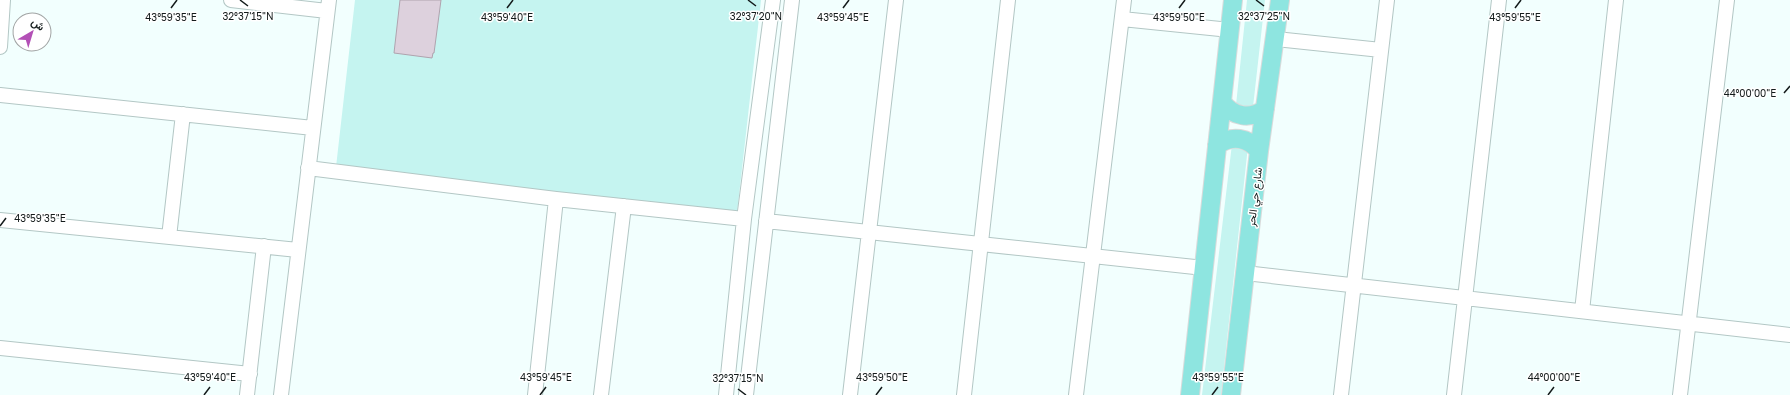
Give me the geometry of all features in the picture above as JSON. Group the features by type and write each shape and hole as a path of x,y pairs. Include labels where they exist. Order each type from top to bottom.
{"main road":[{"path":"1190,395 1233,0"},
{"name":"شارع حي الحر","path":"1231,395 1259,151 1276,38 1280,0"},
{"path":"1222,102 1234,113 1245,116 1255,114 1265,109"},
{"path":"1218,145 1228,139 1240,138 1251,142 1259,151"}],"street":[{"path":"0,47 3,0"},
{"path":"231,0 328,5 281,395"},
{"path":"726,395 744,219 773,0"},
{"path":"746,395 792,0"},
{"path":"850,395 896,0"},
{"path":"964,395 1008,0"},
{"path":"1076,395 1124,0"},
{"path":"1341,395 1387,0"},
{"path":"1454,395 1499,0"},
{"path":"1582,311 1616,0"},
{"path":"1680,395 1727,0"},
{"path":"1122,19 1230,30"},
{"path":"1276,38 1381,50"},
{"path":"0,95 313,128"},
{"path":"169,237 183,114"},
{"path":"308,168 556,199 744,219"},
{"path":"535,395 556,199"},
{"path":"601,395 624,206"},
{"path":"0,220 298,250"},
{"path":"766,221 1204,268"},
{"path":"247,395 264,246"},
{"path":"1245,273 1790,335"},
{"path":"0,348 250,374"}],"shaded area":[{"path":"355,0 761,0 737,213 336,167"},
{"path":"1247,0 1265,0 1253,107 1236,105"},
{"path":"1232,144 1248,146 1221,395 1202,395"}],"building":[{"path":"400,0 441,0 434,53 432,58 394,53"}]}
